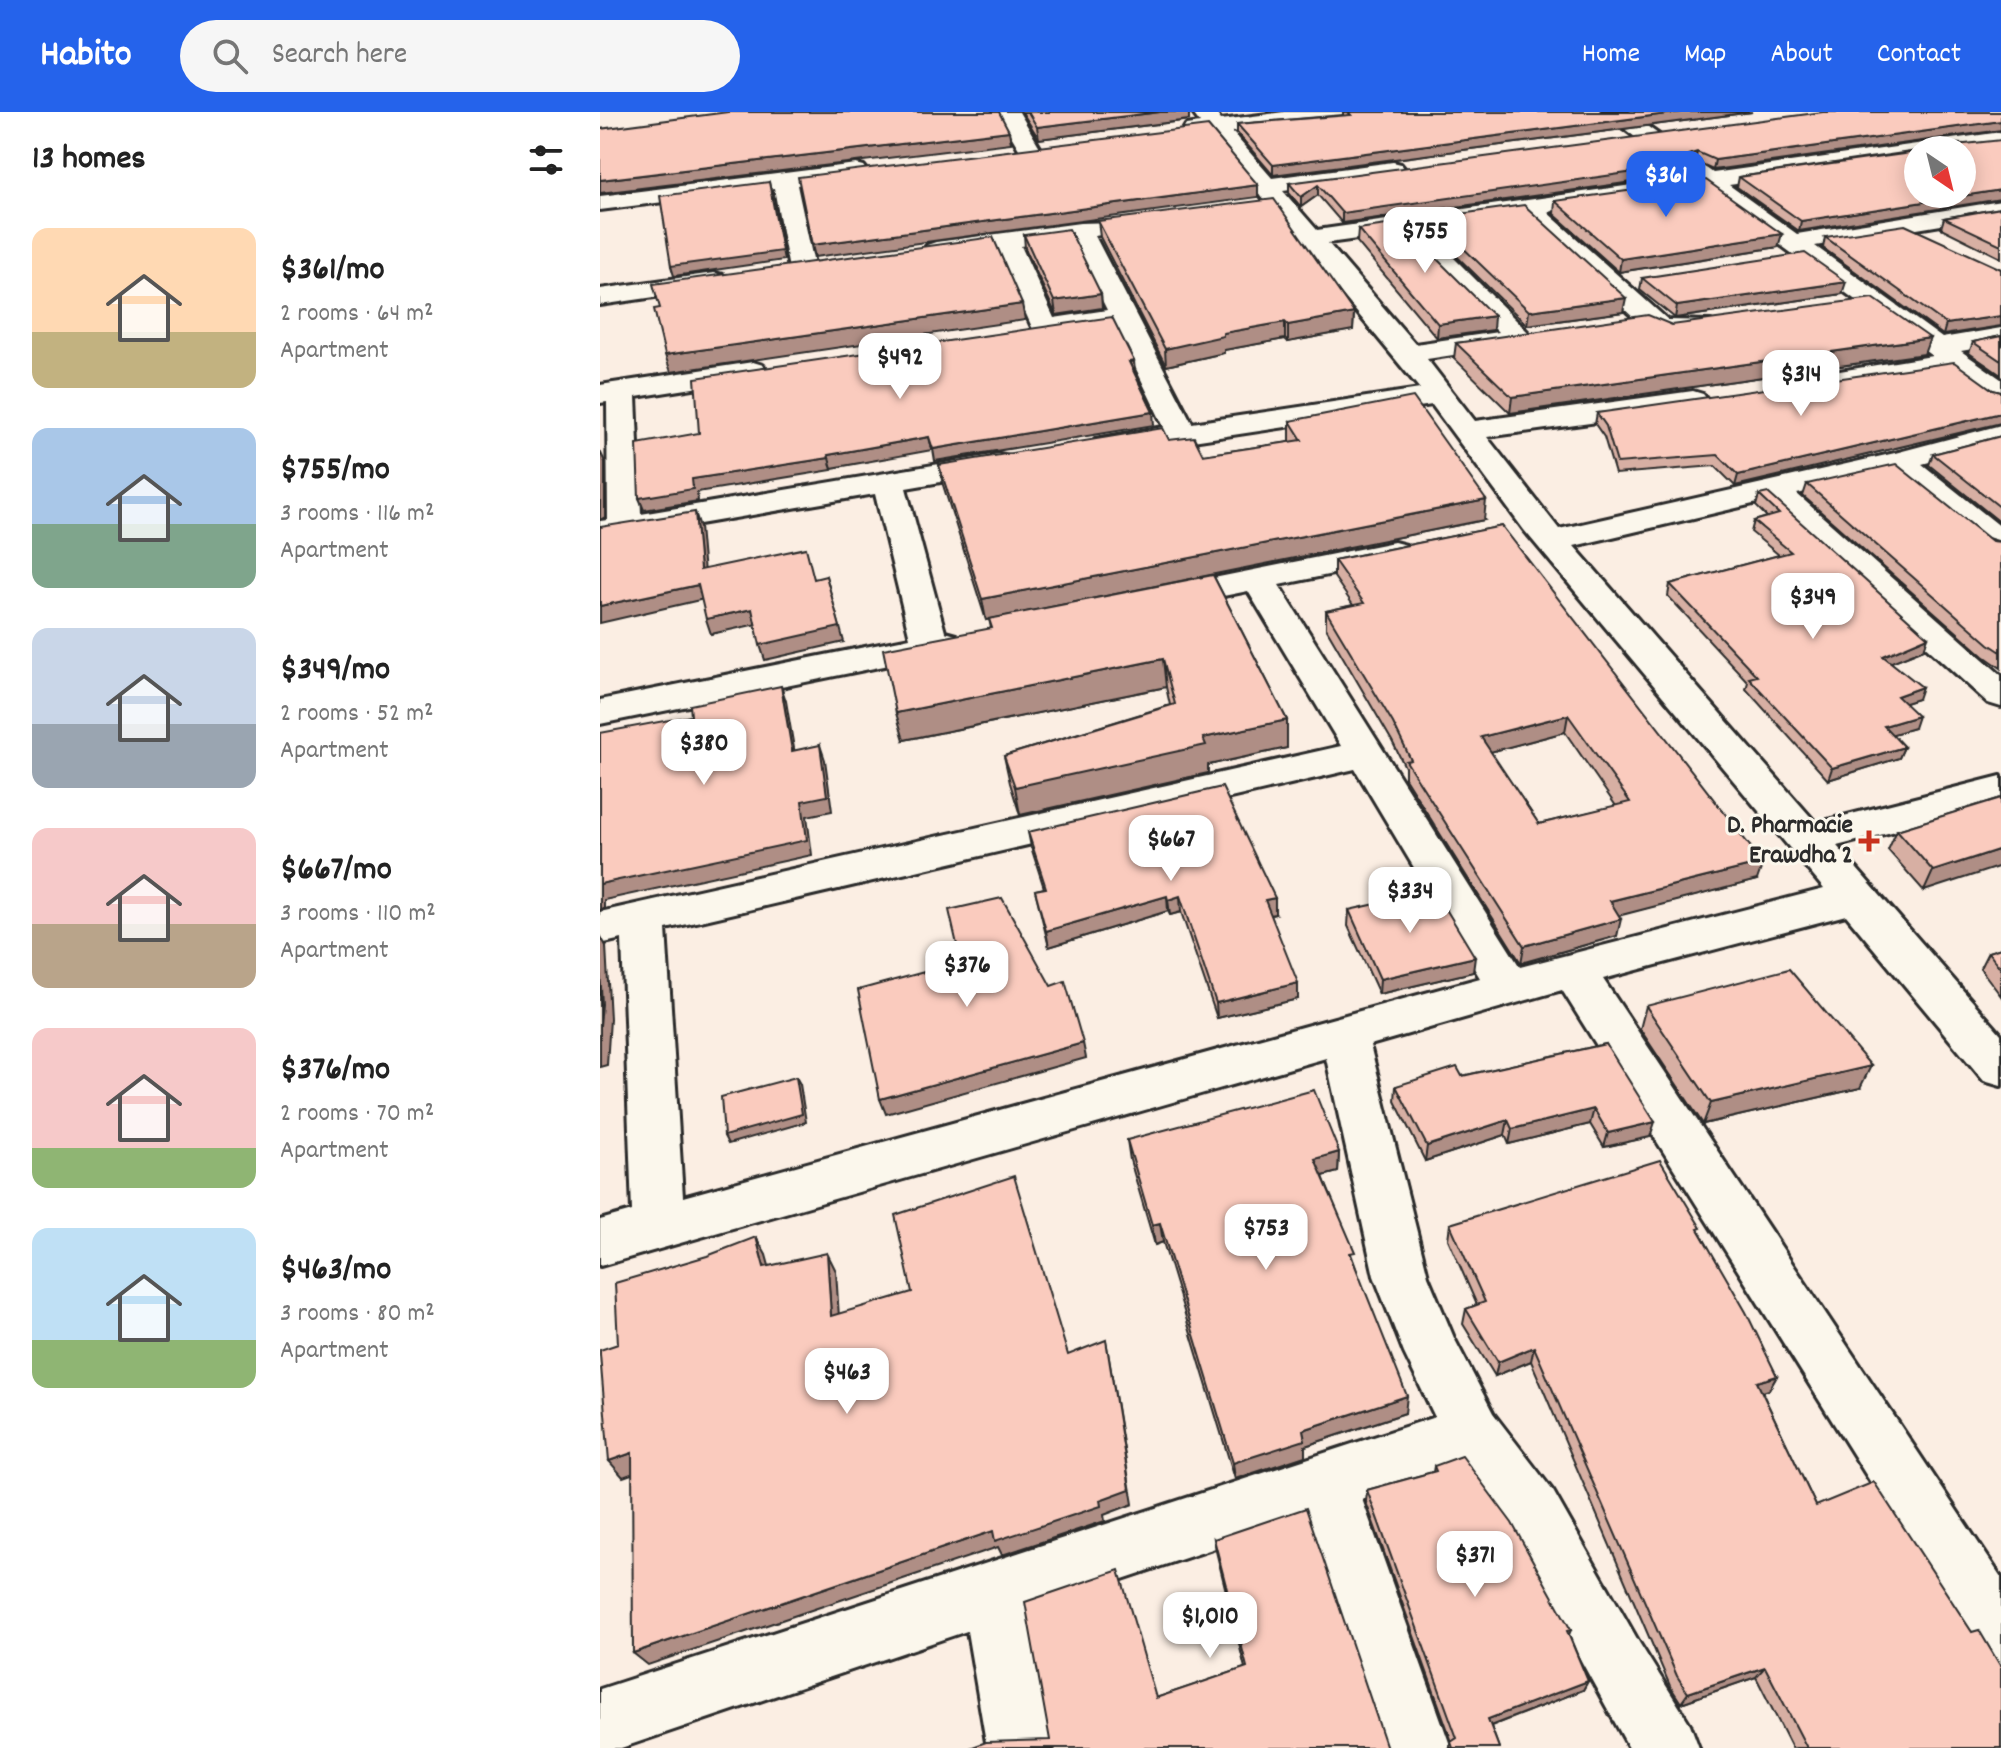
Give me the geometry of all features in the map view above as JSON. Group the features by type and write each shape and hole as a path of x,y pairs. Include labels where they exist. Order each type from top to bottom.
{"street":[{"path":"1169,133 1209,120 1335,112"},
{"path":"1613,112 1710,181 1794,251 1873,301 2001,393"},
{"path":"1010,114 1037,114"},
{"path":"999,153 1037,148 1010,114"},
{"path":"1209,120 1266,200 1313,238 1408,353 1467,431 1531,531 1808,839 2001,1067"},
{"path":"1616,141 1677,133"},
{"path":"1976,142 2001,139"},
{"path":"1313,238 1904,152"},
{"path":"1266,200 1418,166"},
{"path":"611,173 606,202 876,169"},
{"path":"784,180 802,269"},
{"path":"1528,207 1610,284 1669,330 1726,323"},
{"path":"1794,251 1906,224 2001,208"},
{"path":"912,254 1127,224"},
{"path":"1906,224 1947,244"},
{"path":"1407,225 1519,337"},
{"path":"1080,230 1182,432"},
{"path":"1006,241 1045,328"},
{"path":"771,273 833,265"},
{"path":"600,297 740,278"},
{"path":"1610,284 1641,279"},
{"path":"1844,305 1873,301"},
{"path":"1014,333 1124,316"},
{"path":"1622,323 1651,319"},
{"path":"1408,353 1549,333"},
{"path":"1803,384 1946,354 2001,336"},
{"path":"778,368 610,393 612,529 1027,459"},
{"path":"1074,451 1182,432 1440,395"},
{"path":"1467,431 1726,395"},
{"path":"1531,531 1773,490 2001,434"},
{"path":"1899,461 2001,543"},
{"path":"888,482 930,645"},
{"path":"1773,490 2001,695"},
{"path":"1133,604 1428,545"},
{"path":"1258,579 1509,987"},
{"path":"600,712 977,636"},
{"path":"659,1226 622,924 1366,753"},
{"path":"1808,839 2001,790"},
{"path":"600,1243 1509,987 1856,897"},
{"path":"1573,970 2001,1633"},
{"path":"1344,1034 1401,1276 1432,1353 1473,1433 1532,1512 1617,1667 1666,1748"},
{"path":"600,1722 1473,1433"},
{"path":"1326,1481 1418,1748"},
{"path":"992,1592 1020,1748"}],"building":[{"path":"728,112 999,112 1009,131 600,180 600,129"},
{"path":"1028,112 1160,112 1037,127"},
{"path":"1348,112 1682,112 1273,165 1237,124 1351,115"},
{"path":"1823,112 2001,112 2001,121 1715,160 1697,152 1688,155 1684,165 1342,213 1318,185 1301,197 1289,183"},
{"path":"1208,126 1258,185 812,245 798,177"},
{"path":"2001,140 2001,190 1976,194 1976,143"},
{"path":"1904,154 1904,205 1801,221 1739,177"},
{"path":"1706,180 1782,234 1621,259 1555,201"},
{"path":"769,182 782,251 671,266 660,196"},
{"path":"1274,199 1354,313 1223,333 1223,336 1165,349 1098,221"},
{"path":"1524,205 1626,298 1529,311 1432,218"},
{"path":"2001,208 2001,245 1944,218"},
{"path":"1401,223 1494,316 1438,324 1358,229"},
{"path":"1905,225 2001,269 2001,316 1946,324 1825,237"},
{"path":"1069,229 1101,294 1054,301 1024,235"},
{"path":"993,237 1022,304 665,355 654,309 660,308 653,284"},
{"path":"1805,253 1846,282 1677,306 1642,278"},
{"path":"1873,298 1930,338 1512,397 1456,343 1648,315 1672,325"},
{"path":"1112,317 1134,361 1129,362 1153,412 933,449 929,437 828,455 829,458 692,479 693,489 639,498 637,444 699,433 695,378"},
{"path":"2001,336 2001,361 1973,342"},
{"path":"1954,362 1993,390 2001,392 2001,413 1738,475 1718,455 1617,463 1606,426 1597,413"},
{"path":"1413,397 1486,500 982,599 939,465 1163,428 1169,440 1194,437 1203,455 1302,440 1290,421"},
{"path":"2001,436 2001,508 1933,454"},
{"path":"1896,464 1992,541 2001,542 2001,652 1807,484"},
{"path":"1768,493 1928,637 1883,656 1922,687 1897,696 1918,716 1884,726 1904,747 1832,768 1749,678 1757,676 1670,584 1791,552 1754,521 1779,514 1759,495"},
{"path":"695,512 700,570 806,548 814,579 826,576 840,627 760,645 752,609 706,619 698,585 600,606 600,527"},
{"path":"1502,526 1763,863 1610,901 1621,919 1524,946 1406,761 1411,760 1393,723 1326,611 1364,603 1334,560","holes":["1568,715 1630,802 1539,824 1481,737"]},
{"path":"1213,575 1287,720 1203,738 1206,745 1015,787 1004,756 1175,704 1163,659 896,713 883,649 992,628 989,619"},
{"path":"781,686 792,751 820,745 827,796 802,801 807,840 600,884 600,733 691,716 690,705"},
{"path":"1222,787 1275,898 1265,900 1298,983 1216,1003 1180,896 1168,900 1167,896 1046,931 1035,890 1046,888 1028,832"},
{"path":"2001,798 2001,849 1933,871 1897,830"},
{"path":"1435,891 1475,957 1380,979 1349,910"},
{"path":"1002,898 1051,986 1065,981 1083,1043 880,1099 858,990 961,962 949,910"},
{"path":"2001,948 2001,969 1988,952"},
{"path":"1789,969 1871,1066 1711,1103 1646,1006"},
{"path":"600,970 602,1004 600,1026"},
{"path":"1606,1044 1655,1122 1608,1133 1594,1109 1512,1129 1508,1120 1427,1146 1396,1086 1457,1067 1462,1076"},
{"path":"796,1077 802,1114 724,1136 721,1097"},
{"path":"1314,1090 1339,1152 1315,1159 1355,1252 1350,1253 1407,1396 1303,1430 1305,1440 1233,1463 1160,1223 1152,1225 1127,1140"},
{"path":"1660,1160 1701,1228 1698,1229 1746,1312 1777,1376 1757,1382 1816,1506 1874,1482 1972,1632 1979,1630 2001,1667 2001,1748 1807,1748 1765,1667 1688,1693 1677,1676 1534,1347 1498,1362 1466,1309 1485,1302 1450,1224"},
{"path":"1014,1176 1068,1355 1106,1340 1130,1489 1100,1500 1101,1506 995,1541 993,1531 633,1653 632,1453 609,1461 600,1354 600,1350 618,1344 615,1283 707,1256 756,1237 764,1267 827,1253 831,1316 912,1292 895,1215"},
{"path":"1462,1456 1512,1523 1571,1630 1567,1631 1588,1681 1488,1719 1499,1748 1453,1748 1451,1742 1457,1738 1367,1490 1436,1471 1434,1466"},
{"path":"1306,1508 1387,1748 970,1748 986,1742 1050,1740 1025,1602 1119,1570 1156,1698 1247,1667 1214,1539"}],"place":[{"name":"D. Pharmacie Erawdha 2","path":"1869,841"}]}
